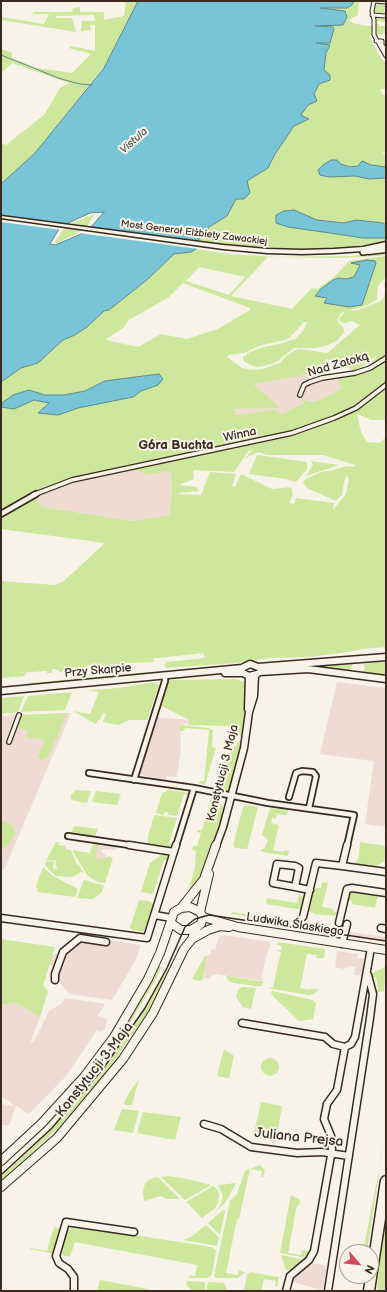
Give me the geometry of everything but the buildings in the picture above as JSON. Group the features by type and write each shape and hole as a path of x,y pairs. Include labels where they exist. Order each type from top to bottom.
{"main road":[{"name":"Most Generał Elżbiety Zawackiej","path":"1,219 251,253 303,255 386,247"},
{"path":"369,1291 386,1180"}],"street":[{"path":"386,2 374,1 372,10 374,25 373,31 376,41 386,56"},
{"path":"372,16 386,16"},
{"path":"376,41 382,40 382,45 386,50"},
{"name":"Nad Zatoką","path":"300,395 304,385 310,382 322,378 355,373 370,368 386,358"},
{"name":"Winna","path":"1,514 34,495 72,480 292,433 334,418 356,408 386,385"},
{"name":"Przy Skarpie","path":"254,673 386,657"},
{"name":"Przy Skarpie","path":"1,691 198,673 254,673 308,669 386,679"},
{"name":"Konstytucji 3 Maja","path":"181,908 204,879 211,862 244,748 249,712 254,696 254,673"},
{"path":"134,780 165,676"},
{"path":"9,742 19,715"},
{"path":"289,797 296,773 302,770 313,772 316,776 309,808"},
{"path":"89,773 194,788 231,797 355,813 342,866"},
{"path":"1,918 147,938 194,788"},
{"path":"68,836 174,852"},
{"name":"Konstytucji 3 Maja","path":"1,1188 57,1138 80,1114 123,1059 153,1013 184,949 192,939 200,920 211,862"},
{"path":"303,917 316,863 386,872"},
{"path":"295,887 299,868 295,866 277,864 273,883 310,890"},
{"path":"339,923 347,889 352,888 385,893"},
{"path":"171,920 174,912 181,908 190,908 200,920 220,926 238,927"},
{"path":"155,915 171,920 181,930 186,931 200,920"},
{"name":"Konstytucji 3 Maja","path":"1,1161 46,1118 84,1077 114,1037 148,979 171,920"},
{"name":"Ludwika Ślaskiego","path":"200,920 386,950"},
{"path":"342,944 346,924"},
{"path":"192,939 208,930 220,926"},
{"path":"55,980 55,974 61,955 67,948 80,938 82,930"},
{"path":"80,938 106,942"},
{"path":"242,1023 325,1037 333,1044 345,1047 351,1044 355,1037 368,973 371,948"},
{"path":"328,1291 372,1000 368,973"},
{"path":"286,1291 290,1276 309,1260 314,1251 332,1154 332,1140 324,1119 328,1104 337,1090 345,1047"},
{"name":"Juliana Prejsa","path":"204,1124 221,1129 251,1147 296,1153 349,1156"},
{"path":"74,1291 75,1283 71,1272 59,1263 56,1256 66,1222 134,1232"}],"shaded area":[{"path":"312,374 322,378 337,375 341,389 317,401 311,402 302,400 306,403 282,414 275,410 237,415 232,409 278,408 252,384"},
{"path":"137,470 146,475 171,470 172,494 169,515 133,521 42,507 35,495 77,481"},
{"path":"337,682 386,688 386,827 365,824 374,761 320,754"},
{"path":"71,713 4,870 1,869 1,716"},
{"path":"156,717 189,720 188,723 180,725 181,748 177,777 167,776 166,781 137,774"},
{"path":"95,842 117,844 115,850 102,849 101,852 107,856 105,862 89,860"},
{"path":"348,932 386,937 386,942 347,936"},
{"path":"224,935 270,942 270,948 268,950 261,978 263,981 216,974 211,976 209,979 204,978 204,968 207,955 210,955 211,949 215,950 219,937"},
{"path":"80,936 140,945 138,956 112,1000 69,994 52,972 54,966 48,965 52,954 57,954 61,947 71,943"},
{"path":"337,951 358,954 357,958 364,959 362,976 354,975 355,967 349,966 344,969 335,967"},
{"path":"65,998 105,1004 98,1016 108,1019 105,1028 102,1032 97,1030 67,1075 29,1114 16,1106 9,1126 1,1124 1,1104 15,1106 1,1096 1,1005 16,1003 40,1017 30,1043 35,1040 49,1011 61,1004"},
{"path":"311,1263 327,1266 323,1290 292,1282 296,1276"}],"green space":[{"path":"126,1 138,1 106,64 35,153 1,184 1,143 6,145 44,115 60,88 69,83 12,63 1,73 1,49 12,53 12,58 37,68 72,73 91,54 69,48 71,46 95,51 95,25 90,25 91,30 81,31 82,21 95,21 94,15 56,16 56,18 72,18 76,32 1,20 1,17 44,24 49,14 32,14 34,12 72,12 73,8 80,7 80,12 104,12 104,20 124,16"},
{"path":"354,1 359,1 358,15 349,20 353,23 366,26 376,26 375,18 377,17 375,16 385,16 384,12 383,14 376,12 374,15 375,5 386,5 384,11 386,12 386,18 384,19 386,19 386,22 377,21 378,24 380,24 378,26 386,26 386,34 369,35 378,54 386,64 386,89 380,89 383,95 386,95 386,151 382,153 386,155 386,225 382,223 356,220 344,223 317,220 294,210 280,212 276,215 276,223 288,227 363,238 386,238 386,242 339,248 283,250 197,242 209,227 227,216 236,199 244,199 250,193 247,181 268,168 275,154 294,126 309,119 300,115 308,105 317,101 314,94 319,84 330,80 330,75 324,70 326,53 330,45 315,43 330,43 334,29 333,27 315,25 343,25 347,16 345,11 320,8 347,8 352,5"},
{"path":"94,215 87,226 76,234 57,243 55,242 62,231 73,223"},
{"path":"196,249 230,254 277,257 353,256 386,252 386,255 378,256 336,258 268,257 231,296 292,309 312,288 317,289 334,277 349,261 386,256 386,277 378,286 377,299 368,305 348,311 358,310 379,302 384,297 384,284 386,281 386,420 372,420 357,414 361,432 367,442 379,443 386,437 386,647 310,657 269,658 237,663 165,668 164,665 167,662 205,658 203,653 149,659 153,659 154,662 126,663 124,666 123,664 111,665 94,669 91,668 90,665 86,666 83,670 81,668 63,670 60,672 56,669 52,669 52,673 47,673 46,671 16,673 26,673 24,676 1,678 1,581 55,585 64,581 105,543 1,529 1,407 14,409 34,400 50,403 38,413 58,415 78,408 133,397 141,391 158,385 159,374 105,381 85,391 64,395 45,395 29,390 1,404 1,382 21,368 38,363 63,340 75,335 87,327 104,311 109,310 146,281 174,254 190,252","holes":["199,267 245,277 229,295 186,281","183,283 250,308 250,310 218,329 187,339 161,334 138,347 106,339 123,328 129,320 169,297","345,312 339,319 341,322 345,323 352,321 360,325 327,353 300,349 295,350 286,356 280,363 263,369 252,370 242,368 227,357 229,355 244,353 259,346 288,339 304,322 307,322 304,330 295,339 250,352 243,357 243,359 245,362 256,367 264,366 276,362 294,348 316,348 328,345 338,340 344,332 337,320 340,314","378,355 365,370 337,375 341,389 317,401 311,402 300,399 279,407 253,384 311,374 322,378 332,376 326,366 327,359 355,371","300,399 305,403 282,414 275,410 237,415 233,409 278,408","249,450 252,451 244,459 258,452 267,455 323,455 355,465 353,467 346,466 321,472 304,480 303,483 307,488 336,501 342,495 344,482 347,475 349,479 346,494 333,510 334,503 296,498 294,504 289,503 293,494 291,487 272,489 241,474 235,487 232,486 236,474 210,472 201,495 178,494 199,491 196,487 179,485 194,479 193,470 234,472","137,470 146,475 171,471 172,494 169,515 133,521 42,507 35,496 77,481"]},
{"path":"257,455 307,462 307,469 296,482 286,479 249,474"},
{"path":"311,461 339,465 306,476 313,465"},
{"path":"386,661 386,675 363,673 365,667 363,664"},
{"path":"354,662 349,671 304,666 305,666"},
{"path":"160,671 160,673 28,687 30,683"},
{"path":"236,679 248,683 243,737 229,735 229,726 188,725 189,720 162,706 168,682 170,680"},
{"path":"154,682 159,685 147,720 130,720 118,725 103,722 106,714 103,713 100,720 98,720 96,724 73,711 90,714 99,692 88,690 119,688"},
{"path":"72,692 65,710 21,712 28,696"},
{"path":"24,696 18,712 1,714 1,698"},
{"path":"67,713 48,757 43,760 39,759 38,756 45,740 26,737 28,730 16,728 21,715"},
{"path":"180,725 208,728 213,730 212,747 216,748 205,785 199,783 200,781 204,781 209,730 185,728 184,731 180,731"},
{"path":"242,739 229,789 224,792 215,791 224,762"},
{"path":"76,790 91,791 87,803 71,799 71,795"},
{"path":"169,790 189,793 189,795 184,794 177,816 168,815 168,812 164,812 164,815 156,813 162,793"},
{"path":"96,791 121,794 117,805 92,802"},
{"path":"211,798 219,800 224,807 224,811 199,882 186,898 183,898 187,896 195,867 196,851 192,850 193,846 197,846 201,833 197,832 198,830 202,830"},
{"path":"248,805 258,807 247,849 235,848 233,846 243,807"},
{"path":"270,808 288,810 287,815 277,814 276,819 272,818 271,823 279,825 273,850 284,852 284,850 289,851 288,856 263,852 260,850 265,848 268,840 262,835"},
{"path":"154,816 177,818 169,843 173,844 168,848 149,845 148,843 148,836"},
{"path":"1,820 11,824 15,833 9,845 1,849"},
{"path":"74,826 98,829 95,836 72,832"},
{"path":"56,842 59,842 59,845 66,846 65,849 71,850 77,865 78,864 84,873 81,872 73,877 56,876 51,872 45,865 46,861 54,862 53,869 58,869 55,864 57,858 55,861 46,860"},
{"path":"94,842 103,844 98,845 95,858 103,860 109,856 113,858 105,883 97,882 87,875 72,850 90,853"},
{"path":"360,842 386,846 386,860 376,866 376,868 355,866 359,855"},
{"path":"163,854 169,857 168,860 164,860 153,894 141,892 150,863"},
{"path":"43,867 53,876 78,889 75,897 38,892 36,886"},
{"path":"84,880 104,886 102,892 93,899 77,898"},
{"path":"322,882 328,883 322,907 333,909 333,911 337,913 335,916 315,914 307,910 310,894 316,888 321,888"},
{"path":"352,891 378,895 375,908 352,904 352,901 347,900 349,893"},
{"path":"299,895 306,896 303,910 266,904 267,898 297,903"},
{"path":"139,900 149,901 154,905 147,926 143,932 130,928"},
{"path":"232,912 328,927 330,923 330,927 337,927 340,930 231,914"},
{"path":"1,939 55,947 43,985 48,991 40,1017 16,1003 1,1005"},
{"path":"169,939 171,939 159,966 162,967 151,988 108,1055 50,1123 1,1169 55,1116 107,1054 132,1016 148,987"},
{"path":"278,942 325,949 324,958 316,958 317,955 307,954 300,988 310,990 318,989 314,994 308,995 268,988 273,987 281,952 275,950 281,950 282,946 277,945"},
{"path":"205,956 207,956 203,979 199,981 192,979"},
{"path":"386,966 384,991 374,993 378,989 376,977 371,977 371,974"},
{"path":"168,968 171,969 150,1009 108,1070 59,1127 1,1182 1,1177 52,1129 102,1073 141,1016"},
{"path":"228,976 263,981 262,986 234,983 229,981 226,977"},
{"path":"242,987 256,988 251,1009 243,1007 236,997 238,990"},
{"path":"272,991 313,1000 316,1003 313,1019 299,1021 271,994"},
{"path":"224,1049 234,1056 229,1078 220,1077 217,1075"},
{"path":"270,1058 276,1061 279,1067 276,1073 270,1076 264,1073 261,1067 264,1061"},
{"path":"139,1079 132,1105 125,1105 124,1103 130,1091"},
{"path":"261,1102 282,1106 276,1142 253,1137"},
{"path":"122,1109 139,1111 133,1133 114,1130"},
{"path":"143,1112 181,1117 175,1140 137,1133"},
{"path":"386,1127 368,1244 365,1244"},
{"path":"260,1165 265,1170 263,1177 261,1177 262,1171 250,1169"},
{"path":"250,1169 239,1219 237,1219 226,1273 238,1275 239,1270 244,1273 238,1278 216,1278 214,1276 230,1201 237,1194 245,1171"},
{"path":"168,1176 211,1185 185,1200 161,1177"},
{"path":"158,1177 180,1199 166,1199 161,1196 144,1201 143,1192 145,1183 150,1179"},
{"path":"236,1183 225,1203 216,1211 221,1204 223,1196 218,1185"},
{"path":"213,1186 218,1190 218,1203 215,1208 202,1218 186,1202"},
{"path":"291,1195 300,1200 299,1205 297,1205 288,1253 301,1255 302,1250 310,1251 307,1258 280,1253"},
{"path":"223,1210 225,1211 220,1235 208,1223"},
{"path":"386,1217 386,1291 377,1291 378,1284 379,1284 379,1267"},
{"path":"206,1225 219,1237 217,1246 183,1240 191,1237"},
{"path":"77,1226 211,1247 216,1250 212,1274 208,1278 190,1278 189,1275 195,1276 197,1265 75,1242 70,1257 60,1255 66,1233 71,1228"},
{"path":"54,1227 61,1229 54,1254 30,1249 47,1251"},
{"path":"281,1255 305,1260 292,1270 286,1270"},
{"path":"250,1272 279,1277 277,1287 275,1286 276,1281 264,1279 261,1291 244,1291 247,1275"},
{"path":"100,1280 148,1289 148,1291 97,1291"},
{"path":"187,1281 205,1282 205,1291 192,1291 186,1284"},
{"path":"209,1282 224,1283 228,1291 207,1291 207,1285"}],"water":[{"name":"Vistula","path":"138,1 354,1 352,5 347,8 320,8 345,11 347,17 343,25 315,26 333,27 334,29 330,43 316,43 330,45 326,53 324,70 330,75 330,80 319,84 314,94 317,101 308,105 301,115 309,119 294,126 275,154 268,168 247,181 250,193 244,199 236,199 227,216 209,227 197,242 200,246 191,252 174,254 148,279 109,310 104,311 87,327 75,335 63,340 38,363 21,368 1,382 1,184 35,153 104,68","holes":["104,212 92,226 79,235 55,245 50,244 59,229 66,224 90,213"]},
{"path":"331,160 337,160 341,164 350,167 358,166 362,161 371,165 386,167 386,178 369,179 355,176 329,177 320,175 318,170"},
{"path":"294,210 317,220 344,223 356,220 383,223 386,225 386,238 363,238 288,227 276,223 276,215 284,211"},
{"path":"367,260 375,261 376,263 362,305 349,307 324,303 327,298 315,296 321,289 333,280 338,278 346,279 354,277 360,265 351,263"},
{"path":"159,374 163,379 158,385 141,391 133,397 78,408 58,415 38,413 49,403 34,400 14,409 1,407 3,402 13,395 29,390 45,395 64,395 85,391 105,381"}],"pier":[{"path":"1,216 69,225 61,230 1,222"},
{"path":"87,227 199,242 202,246 199,249 79,233"}],"waterway":[{"path":"1,55 61,79 80,84 92,85"}],"tram line":[{"path":"1,1175 51,1129 103,1069 145,1008 167,968 185,927 195,919 209,915 386,941"}],"district":[{"name":"Góra Buchta","path":"176,446"}]}
